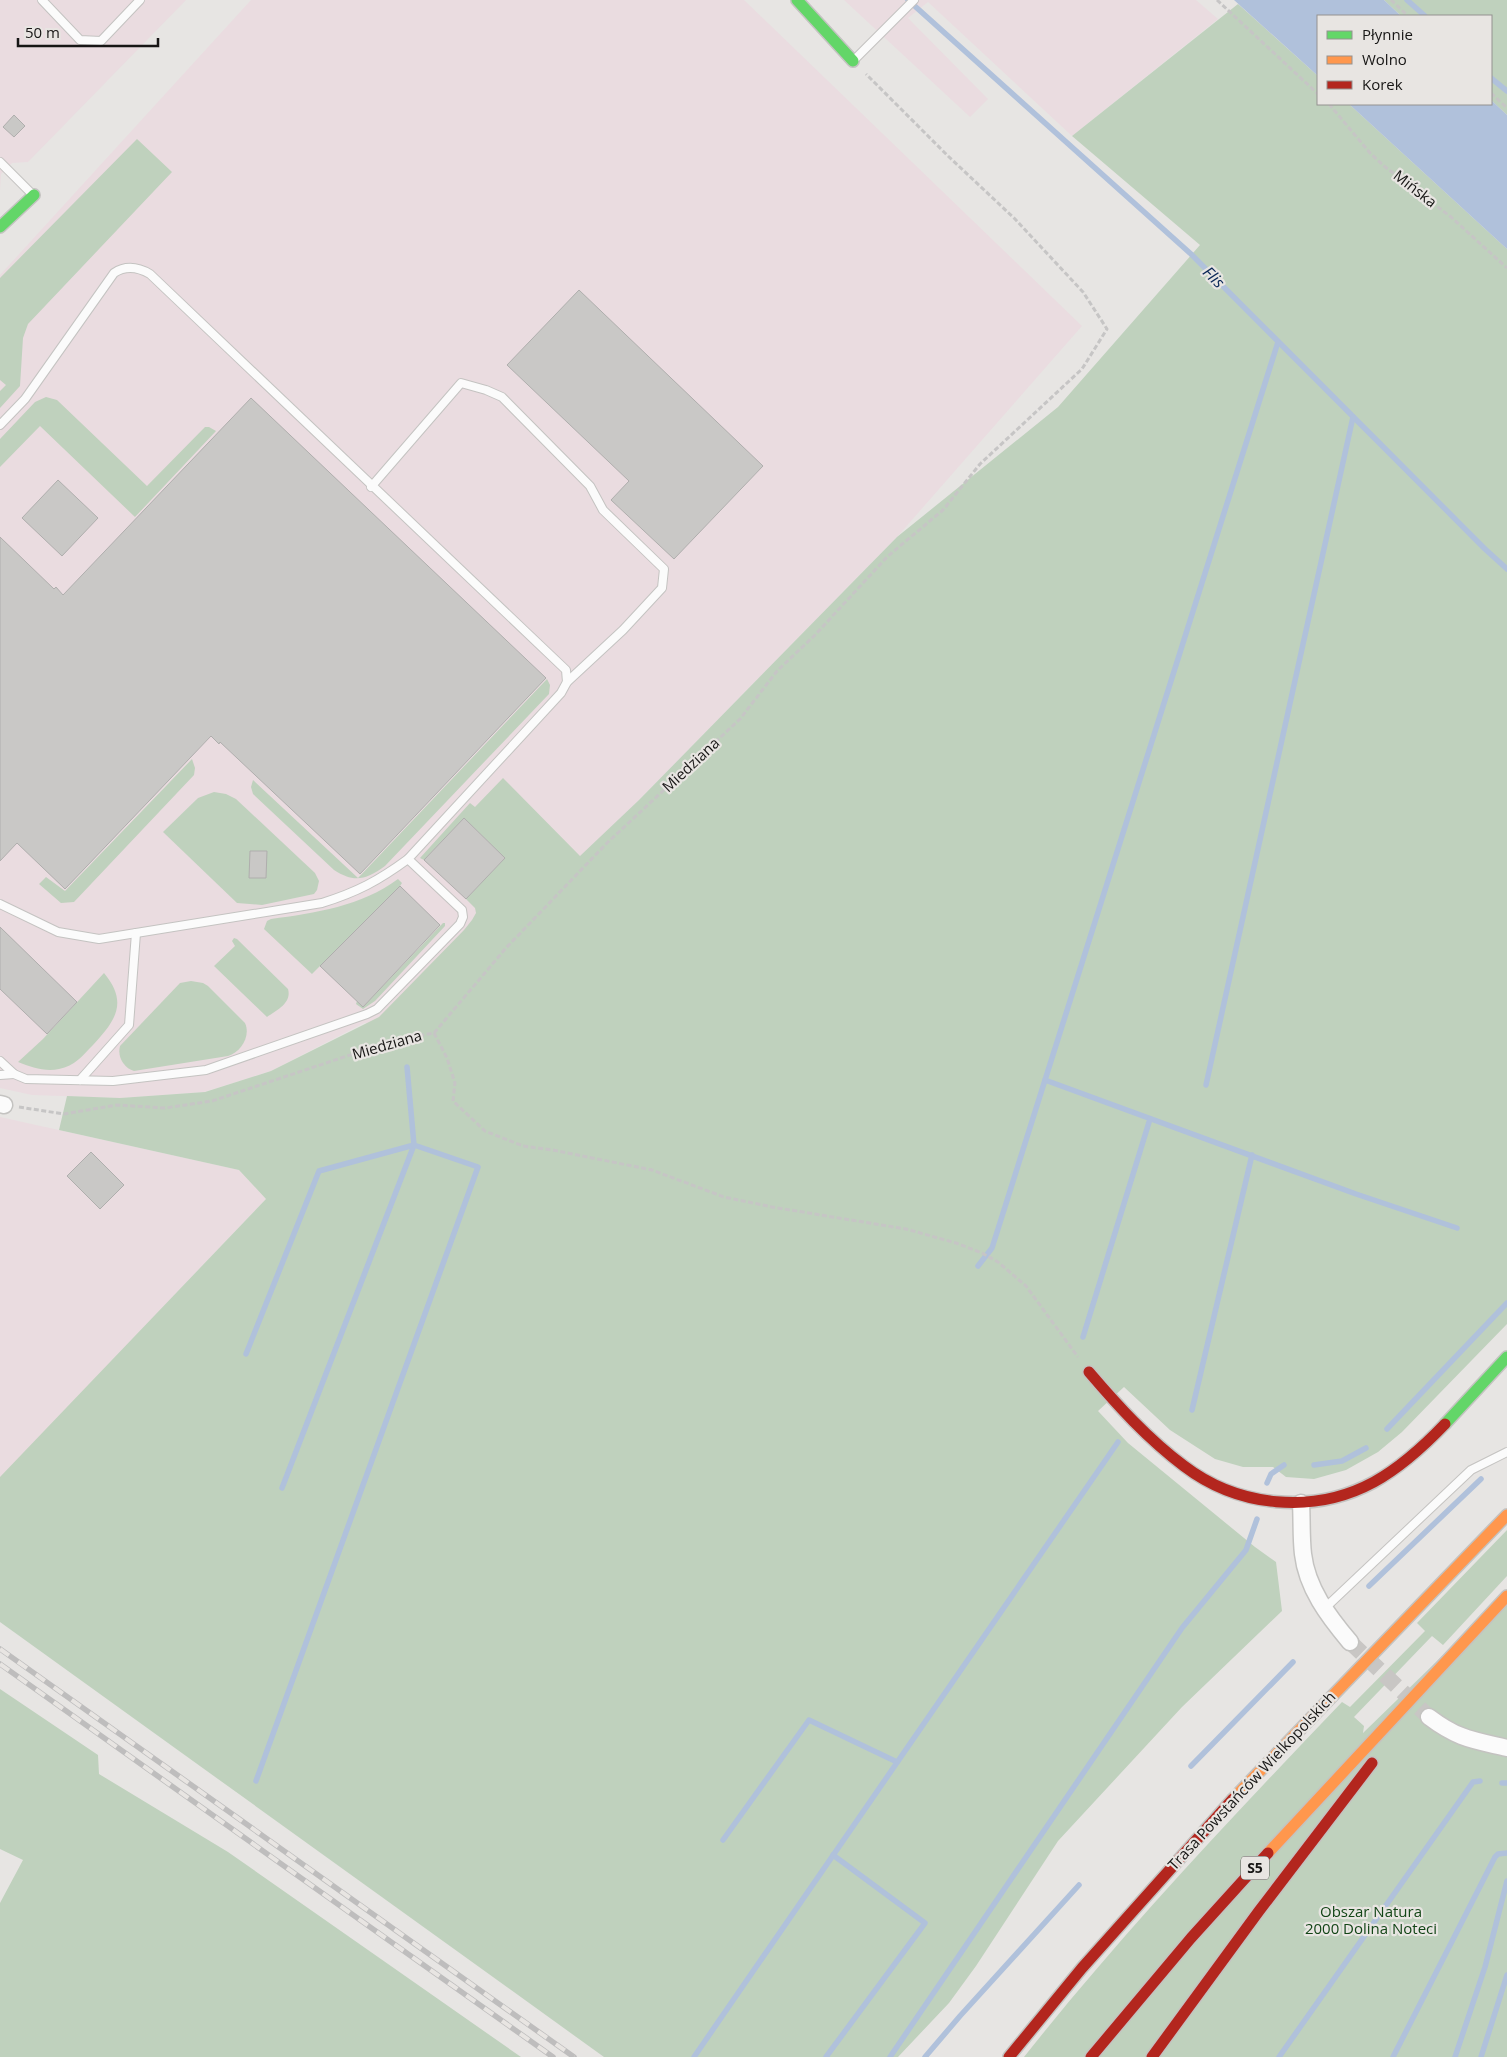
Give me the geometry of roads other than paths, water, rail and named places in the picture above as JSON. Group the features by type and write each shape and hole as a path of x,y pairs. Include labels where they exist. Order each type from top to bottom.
{"main road":[{"path":"797,0 853,62"},
{"path":"0,227 34,195"},
{"path":"1089,1372 1145,1432 1192,1473 1237,1496 1266,1502 1301,1503 1325,1500 1345,1494 1369,1485 1391,1471 1424,1444 1507,1357"},
{"name":"Trasa Powstańców Wielkopolskich","path":"1010,2057 1082,1968 1210,1823 1507,1515"},
{"name":"S5","path":"1091,2057 1186,1944 1507,1596"},
{"path":"1152,2057 1259,1911 1364,1774 1424,1684"}],"street":[{"path":"1301,1503 1303,1555 1308,1575 1324,1609 1350,1642"},
{"path":"1429,1717 1444,1729 1461,1738 1507,1748"}],"lane":[{"path":"42,0 80,40 101,40 140,0"},
{"path":"853,62 914,0"},
{"path":"0,162 34,195"},
{"path":"0,425 25,399 114,273 122,268 141,269 150,274 371,487 566,670 567,682"},
{"path":"0,904 58,932 99,939 322,903 354,893 384,877 408,859 562,693 567,682 623,630 662,588 664,569 603,510 590,486 502,396 486,390 462,384 371,487"},
{"path":"0,1061 14,1074 26,1079 113,1081 206,1070 378,1009 460,924 463,916 462,910 408,859"},
{"path":"80,1080 129,1025 136,933"},
{"path":"0,1075 14,1074"},
{"path":"1324,1609 1471,1470 1507,1452"}],"water":[{"path":"1234,0 1384,0 1400,15 1317,15 1317,75"},
{"path":"1492,101 1507,115 1507,249 1350,105 1492,105"}],"waterway":[{"name":"Flis","path":"908,0 1191,254 1507,569"},
{"path":"1407,0 1424,15"},
{"path":"1492,79 1507,91"},
{"path":"978,1266 992,1248 1278,342"},
{"path":"1206,1085 1353,417"},
{"path":"256,1781 478,1167 414,1145 407,1067"},
{"path":"1045,1080 1356,1194 1457,1228"},
{"path":"1083,1337 1150,1119"},
{"path":"246,1354 319,1171 414,1145"},
{"path":"282,1488 414,1145"},
{"path":"1192,1410 1252,1155"},
{"path":"1387,1429 1507,1303"},
{"path":"694,2057 1118,1442"},
{"path":"1314,1465 1342,1461 1366,1448"},
{"path":"1267,1483 1271,1474 1284,1465"},
{"path":"1369,1586 1481,1479"},
{"path":"890,2057 1182,1628 1246,1550 1257,1519"},
{"path":"1191,1766 1293,1662"},
{"path":"723,1840 809,1720 897,1762"},
{"path":"1279,2057 1473,1782 1480,1781"},
{"path":"1502,1783 1507,1783"},
{"path":"1393,2057 1495,1857 1498,1854 1507,1853"},
{"path":"826,2057 925,1923 833,1855"},
{"path":"1455,2057 1485,1967 1507,1881"},
{"path":"925,2057 1079,1885"},
{"path":"1481,2057 1507,1975"}],"tunnel":[{"path":"1350,1642 1429,1717"}],"railway":[{"path":"0,1649 574,2057"},
{"path":"0,1664 553,2057"}],"park label":[{"name":"Obszar Natura 2000 Dolina Noteci","path":"1371,1920"}]}
